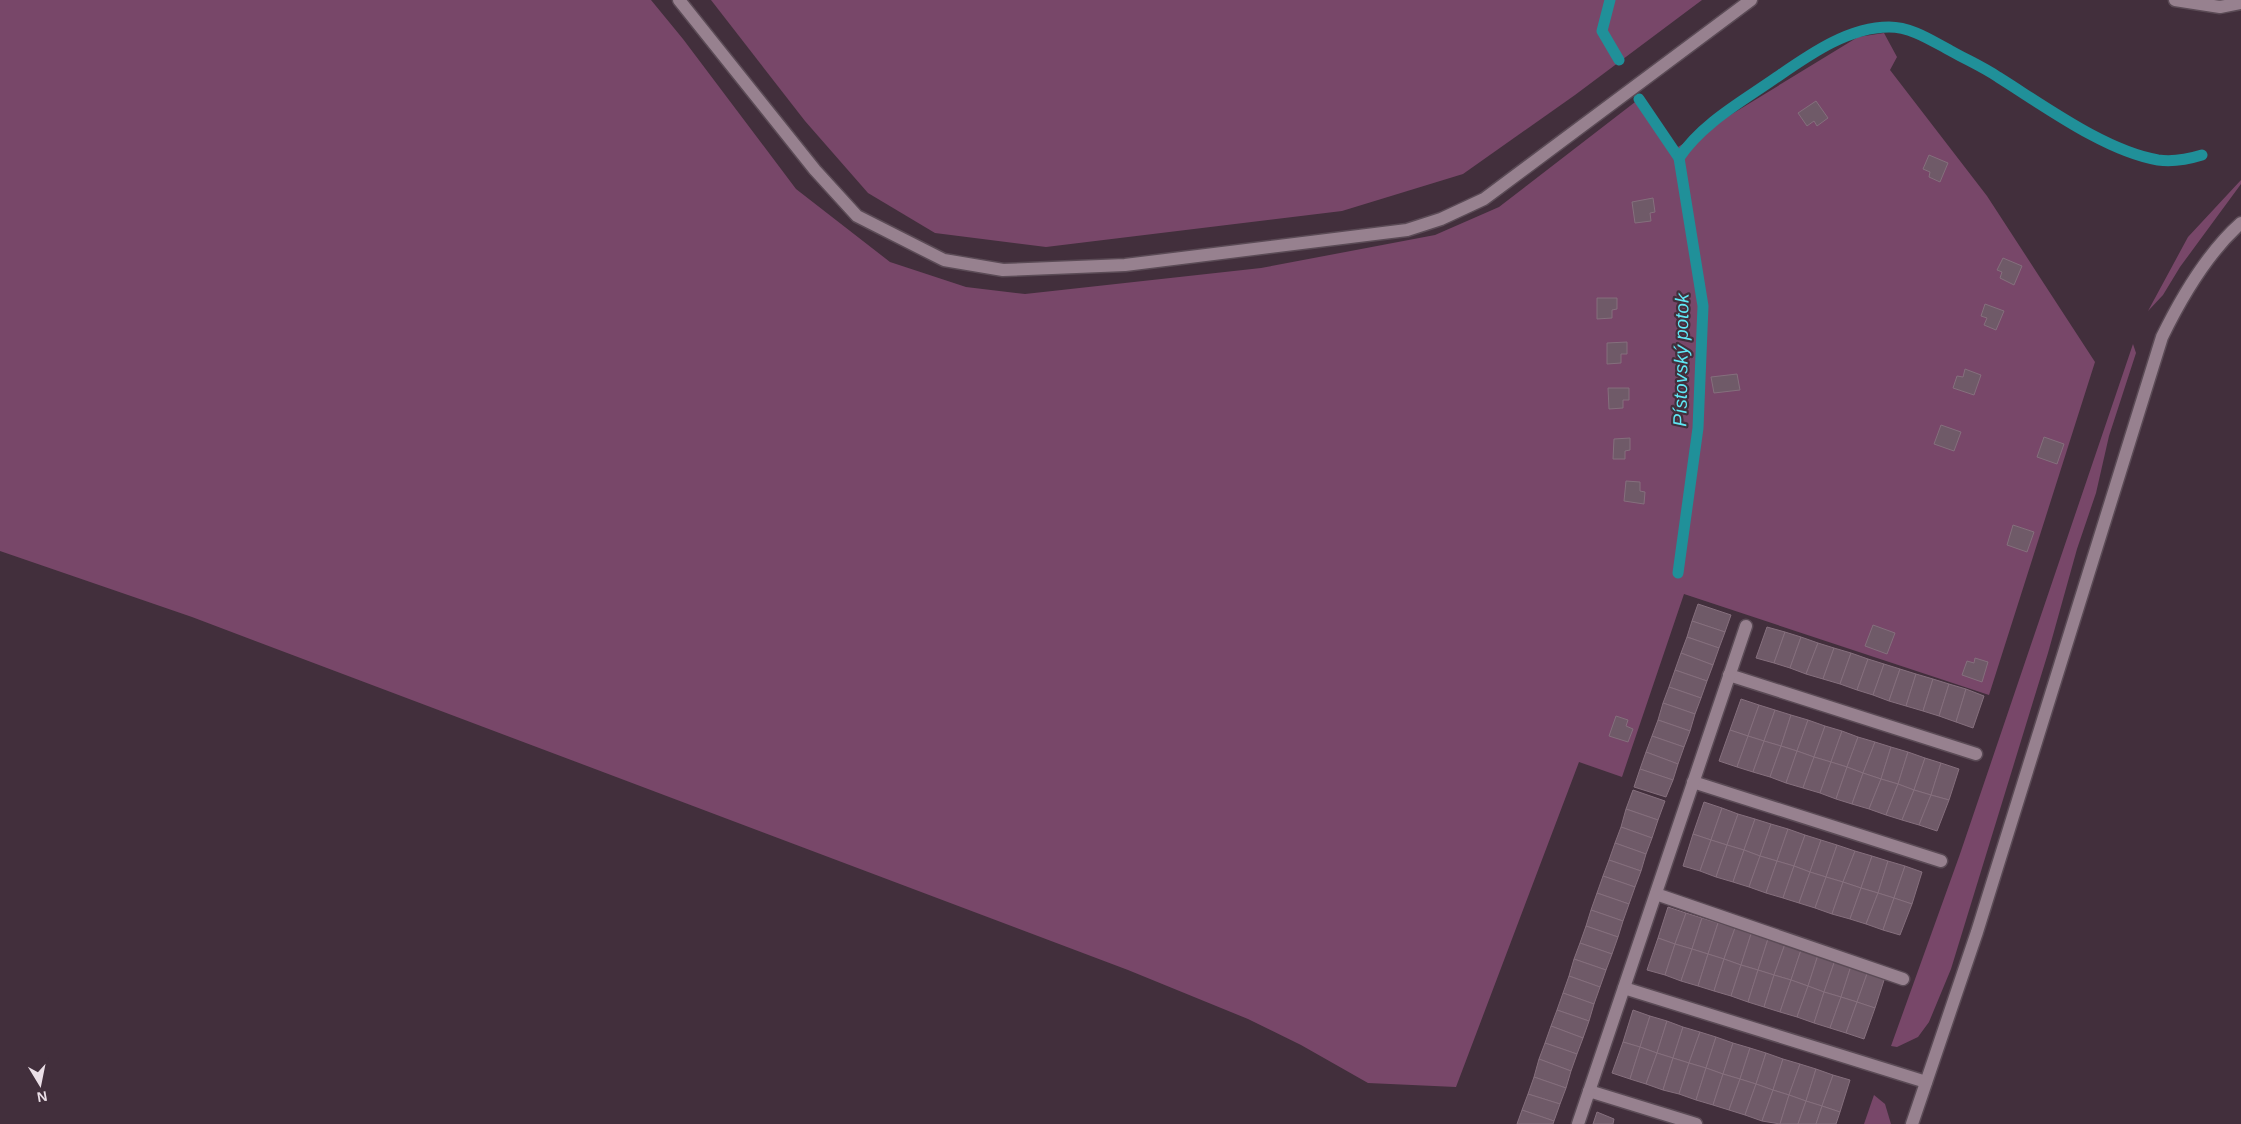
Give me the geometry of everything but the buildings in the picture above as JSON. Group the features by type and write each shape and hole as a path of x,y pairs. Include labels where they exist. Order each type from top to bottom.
{"street":[{"path":"679,0 815,170 857,216 944,260 1003,270 1126,266 1407,230 1441,218 1484,199 1751,0"},
{"path":"2175,0 2220,7 2241,3"},
{"path":"1912,1124 1977,932 2162,337 2179,302 2227,235 2241,223"},
{"path":"1578,1124 1746,626"},
{"path":"1729,675 1976,754"},
{"path":"1693,782 1941,861"},
{"path":"1656,894 1903,979"},
{"path":"1624,988 1926,1082"},
{"path":"1589,1091 1696,1124"}],"shaded area":[{"path":"0,0 651,0 683,39 796,189 890,262 966,287 1025,294 1261,268 1435,235 1499,207 1639,99 1673,150 1858,37 1884,33 1897,57 1890,70 1987,196 2095,362 1989,695 1684,594 1622,777 1579,762 1456,1087 1368,1083 1301,1045 1248,1019 1128,970 192,617 0,551"},
{"path":"711,0 1702,0 1575,95 1463,174 1342,211 1046,247 935,233 868,193 805,121"},
{"path":"2241,180 2241,184 2180,267 2163,295 2148,311 2188,237"},
{"path":"2133,344 2136,353 2109,436 2096,493 2077,549 2048,653 1951,969 1929,1022 1918,1037 1897,1047 1891,1046 1960,854"},
{"path":"1874,1095 1885,1104 1891,1124 1864,1124"}],"waterway":[{"name":"Pístovský potok","path":"1610,0 1602,31 1619,60"},
{"path":"1679,158 1688,145 1711,123 1816,52 1844,37 1874,28 1889,27 1906,29 1929,39 1992,73 2075,126 2117,147 2138,155 2163,161 2180,160 2202,155"},
{"name":"Pístovský potok","path":"1639,99 1679,158 1703,306 1698,428 1678,573"}]}
